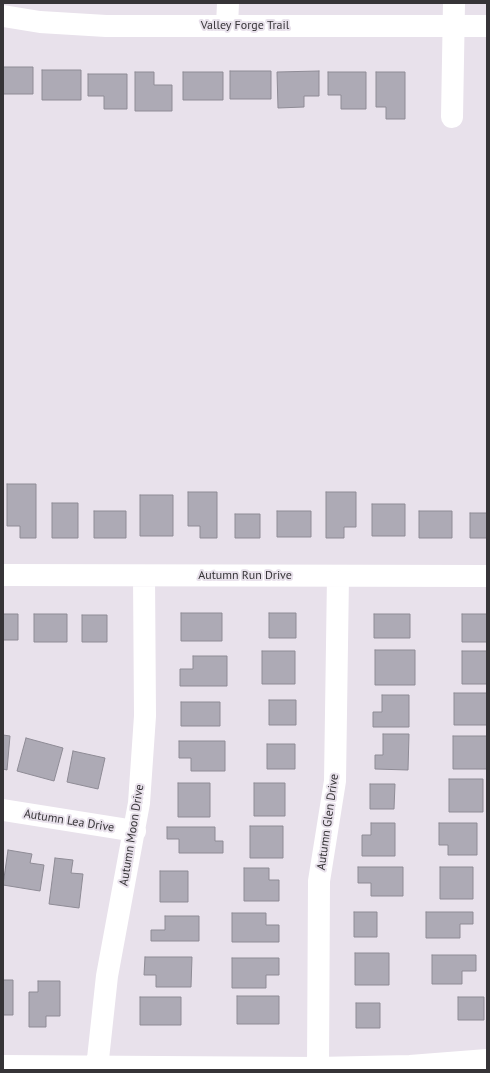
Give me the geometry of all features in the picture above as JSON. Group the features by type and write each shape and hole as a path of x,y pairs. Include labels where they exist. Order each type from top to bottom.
{"street":[{"path":"228,3 228,26"},
{"path":"452,118 454,3"},
{"name":"Valley Forge Trail","path":"3,16 40,22 106,26 487,26"},
{"name":"Autumn Run Drive","path":"3,575 487,576"},
{"name":"Autumn Moon Drive","path":"97,1068 107,976 139,803 145,716 144,576"},
{"name":"Autumn Glen Drive","path":"318,1068 319,882 335,781 338,576"},
{"name":"Autumn Lea Drive","path":"3,810 135,831"},
{"path":"3,1066 187,1069 318,1068 410,1066 487,1060"}],"building":[{"path":"3,67 33,67 33,94 3,94"},
{"path":"42,70 81,70 81,100 42,100"},
{"path":"230,71 271,71 271,99 230,99"},
{"path":"319,71 319,96 304,96 304,107 278,108 277,72"},
{"path":"135,72 154,72 154,85 172,85 172,111 135,111"},
{"path":"183,72 223,72 223,100 183,100"},
{"path":"328,72 366,72 366,109 341,109 341,95 328,95"},
{"path":"376,72 405,72 405,119 386,119 386,107 376,107"},
{"path":"88,74 127,74 127,109 104,109 104,96 88,96"},
{"path":"7,484 36,484 36,538 20,538 20,526 7,526"},
{"path":"188,492 217,492 217,538 200,538 200,526 188,526"},
{"path":"326,492 356,492 356,527 344,527 344,538 326,538"},
{"path":"140,495 173,495 173,536 140,536"},
{"path":"52,503 78,503 78,538 52,538"},
{"path":"372,504 405,504 405,536 372,536"},
{"path":"94,511 126,511 126,538 94,538"},
{"path":"277,511 311,511 311,537 277,537"},
{"path":"419,511 452,511 452,538 419,538"},
{"path":"470,513 487,513 487,538 470,538"},
{"path":"235,514 260,514 260,538 235,538"},
{"path":"181,613 222,613 222,641 181,641"},
{"path":"269,613 296,613 296,638 269,638"},
{"path":"3,614 18,614 18,640 3,640"},
{"path":"34,614 67,614 67,642 34,642"},
{"path":"374,614 410,614 410,638 374,638"},
{"path":"462,614 487,614 487,642 462,642"},
{"path":"82,615 107,615 107,642 82,642"},
{"path":"375,650 415,650 415,685 375,685"},
{"path":"262,651 295,651 295,684 262,684"},
{"path":"462,651 487,651 487,684 462,684"},
{"path":"193,656 227,656 227,686 180,686 180,669 193,669"},
{"path":"454,693 487,693 487,725 454,725"},
{"path":"382,695 409,695 409,727 373,727 373,712 382,712"},
{"path":"269,700 296,700 296,725 269,725"},
{"path":"181,702 220,702 220,726 181,726"},
{"path":"383,734 409,734 408,770 375,769 375,755 383,755"},
{"path":"3,735 10,736 7,770 3,769"},
{"path":"453,736 487,736 487,769 453,769"},
{"path":"26,738 63,748 54,781 17,771"},
{"path":"179,741 225,741 225,771 191,771 191,758 179,758"},
{"path":"267,744 295,744 295,769 267,769"},
{"path":"73,751 105,758 98,789 67,782"},
{"path":"449,779 483,779 483,812 449,812"},
{"path":"178,783 210,783 210,817 178,817"},
{"path":"254,783 285,783 285,816 254,816"},
{"path":"370,784 395,784 394,809 370,809"},
{"path":"371,823 395,823 395,856 362,856 362,835 371,835"},
{"path":"439,823 477,823 477,855 448,855 448,845 439,845"},
{"path":"250,826 283,826 283,858 250,858"},
{"path":"167,827 215,827 215,841 223,841 223,853 179,853 179,839 167,839"},
{"path":"8,850 32,854 30,863 44,865 40,891 3,885"},
{"path":"55,858 73,860 71,873 83,874 79,908 49,904"},
{"path":"358,867 403,867 403,896 371,896 371,883 358,883"},
{"path":"440,867 473,867 473,899 440,899"},
{"path":"244,868 269,868 269,880 279,880 279,901 244,901"},
{"path":"160,871 188,871 188,902 160,902"},
{"path":"354,912 377,912 377,937 354,937"},
{"path":"426,912 473,912 473,924 460,924 460,938 426,938"},
{"path":"232,913 266,913 266,925 279,925 279,942 232,942"},
{"path":"165,916 199,916 199,941 151,941 151,930 165,930"},
{"path":"355,953 389,953 389,985 355,985"},
{"path":"432,955 476,955 476,971 462,971 462,984 432,984"},
{"path":"145,957 192,957 191,987 156,987 156,975 144,975"},
{"path":"232,958 279,958 279,975 266,975 266,988 232,988"},
{"path":"3,980 13,980 13,1015 3,1015"},
{"path":"38,981 60,981 60,1016 46,1016 46,1027 29,1027 29,992 38,992"},
{"path":"237,996 279,996 279,1024 237,1024"},
{"path":"140,997 181,997 181,1025 140,1025"},
{"path":"458,997 484,997 484,1020 458,1020"},
{"path":"356,1003 380,1003 380,1028 356,1028"}]}
